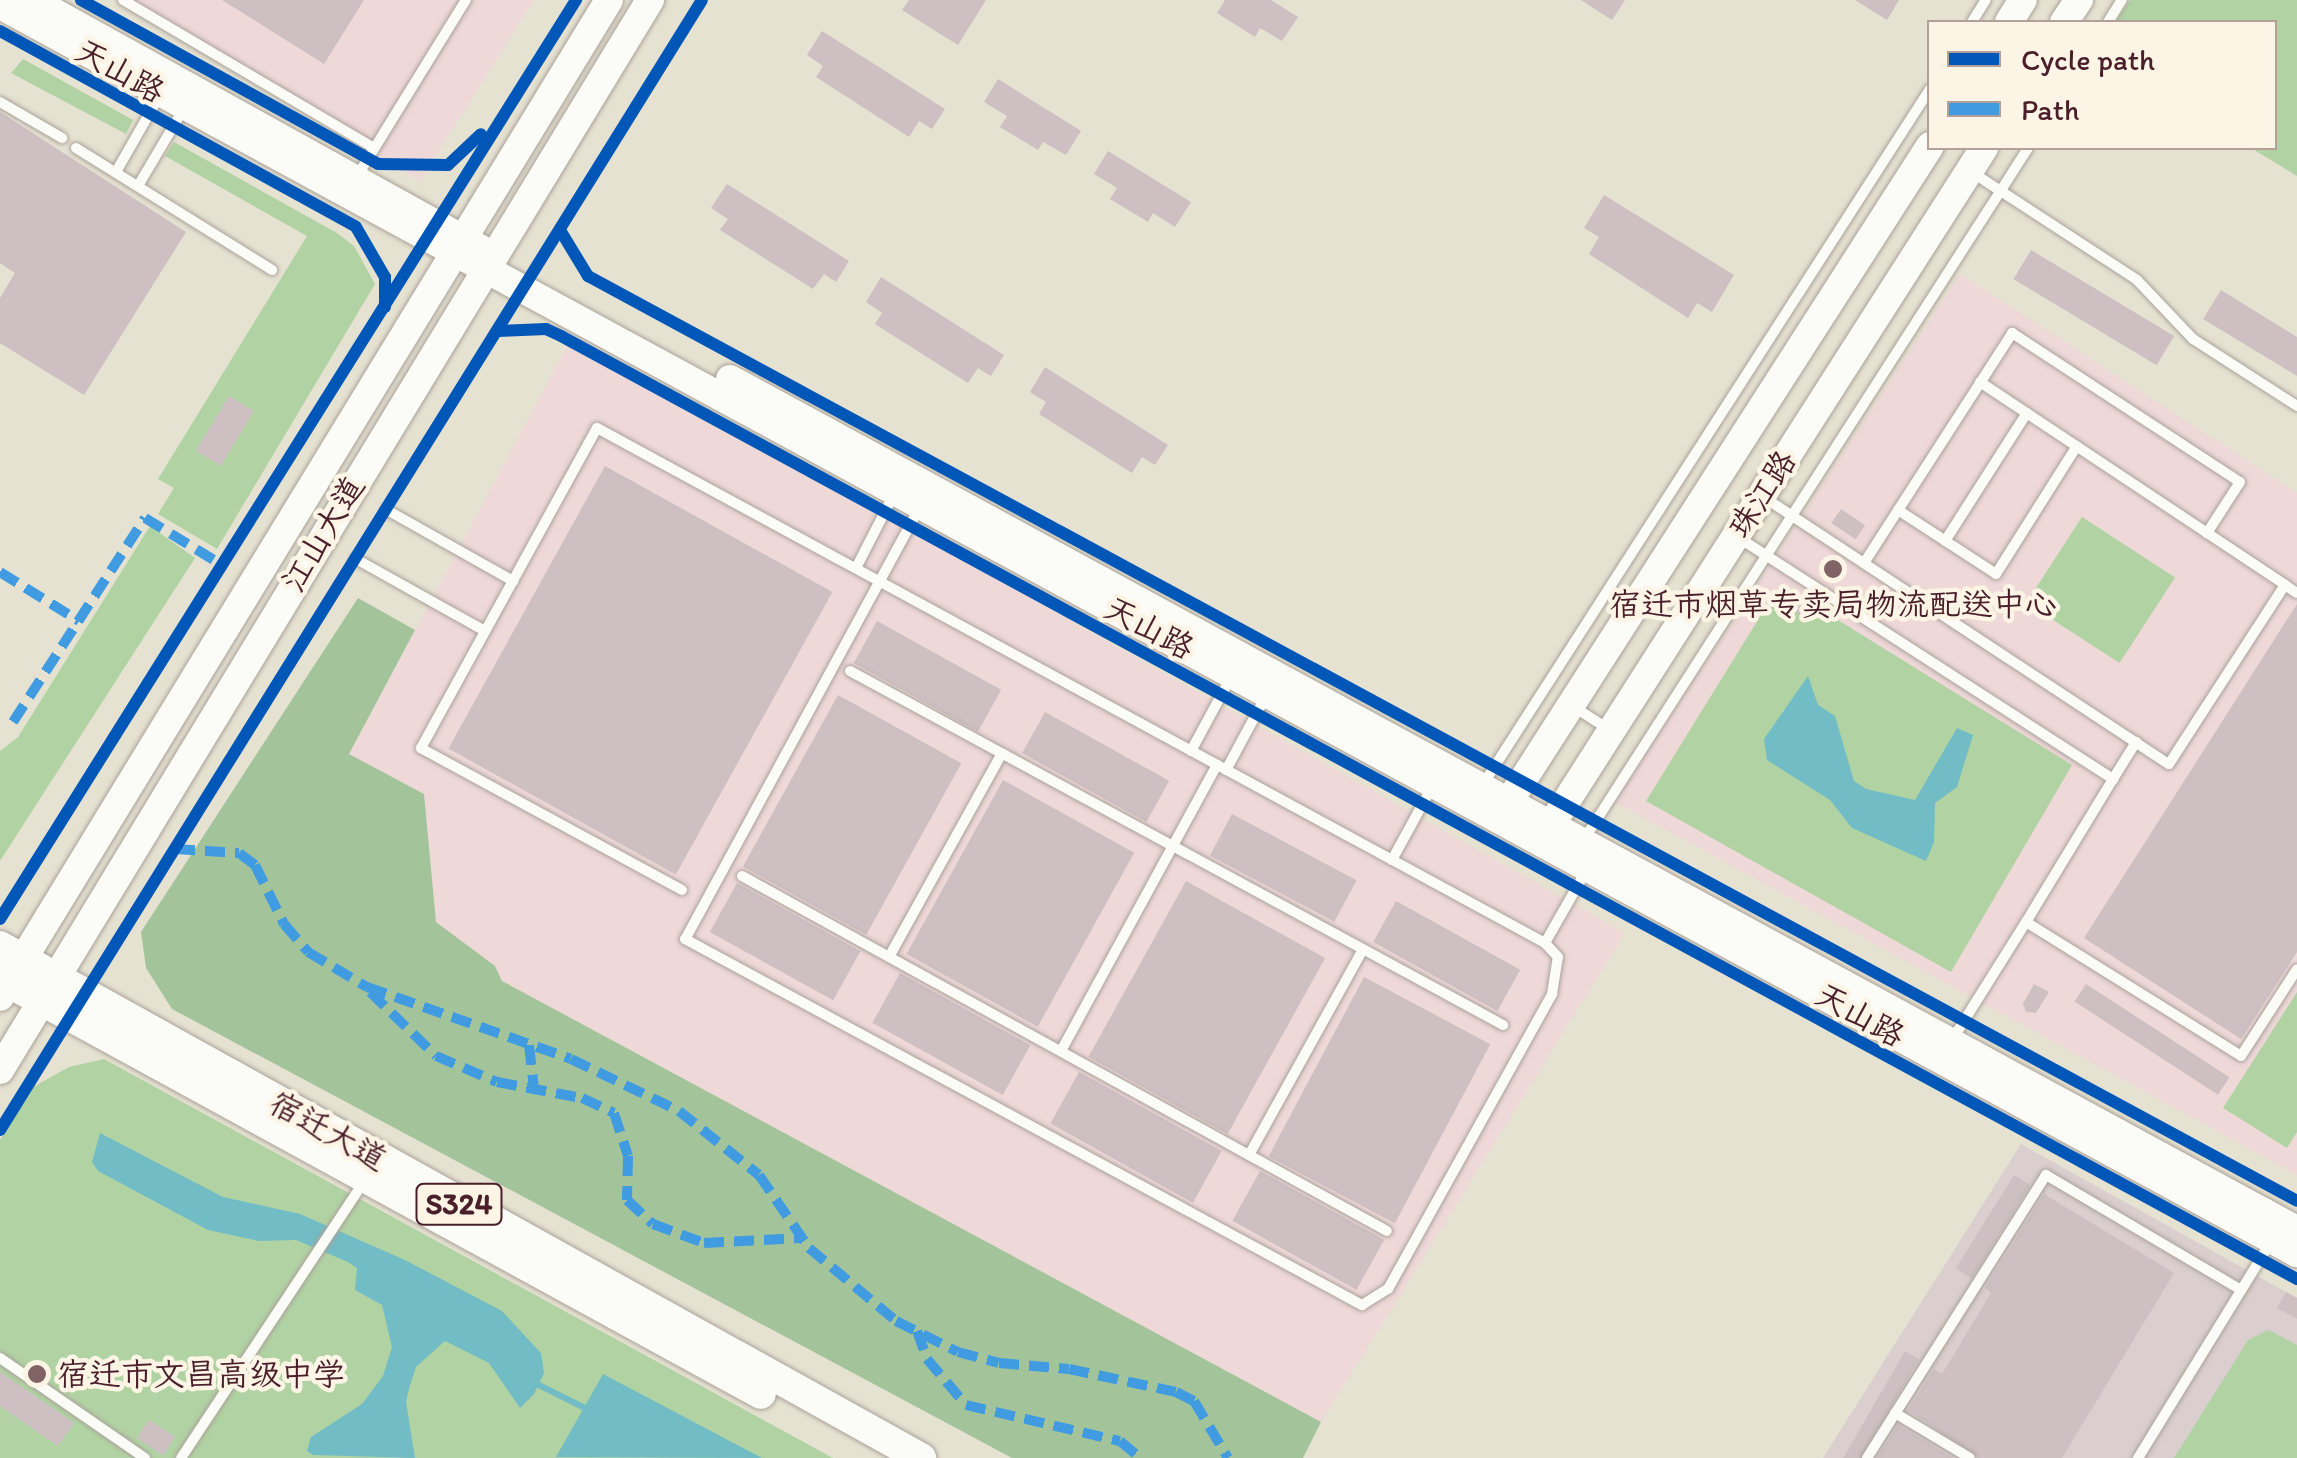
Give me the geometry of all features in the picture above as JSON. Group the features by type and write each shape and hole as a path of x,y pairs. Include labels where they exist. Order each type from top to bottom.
{"main road":[{"name":"宿迁大道","path":"6,973 49,990 372,1168 878,1458"},
{"name":"宿迁大道","path":"372,1168 920,1458"}],"street":[{"name":"江山大道","path":"6,973 609,0"},
{"name":"江山大道","path":"0,1070 486,262 650,0"},
{"name":"天山路","path":"11,9 356,179 455,246"},
{"name":"天山路","path":"178,92 455,246 901,482 1546,832 1951,1041 2287,1236"},
{"name":"珠江路","path":"1504,809 1927,150"},
{"name":"珠江路","path":"1546,832 1977,159"},
{"name":"天山路","path":"1586,853 2287,1236"}],"lane":[{"path":"123,0 374,148"},
{"path":"356,179 466,0"},
{"path":"116,172 178,92"},
{"path":"138,186 178,92"},
{"path":"1477,794 1927,94"},
{"path":"0,102 62,138"},
{"path":"76,148 272,270"},
{"path":"1545,943 1586,853 1792,516 2027,150"},
{"path":"1977,159 2000,191 2131,275 2193,339 2297,406"},
{"path":"1864,563 2012,333 2240,482 2208,533"},
{"path":"1980,382 2297,593"},
{"path":"1945,541 2027,413"},
{"path":"682,890 421,748 598,428 880,582 1545,943 1558,957 1552,994 1388,1289 1362,1305 1312,1282 684,938 880,582 926,496"},
{"path":"1898,510 1996,574 2077,446"},
{"path":"856,568 901,482"},
{"path":"1761,496 2169,764 2285,585"},
{"path":"386,510 513,580"},
{"path":"1736,536 2113,779"},
{"path":"356,559 485,631"},
{"path":"1192,751 1238,664"},
{"path":"850,670 1503,1025"},
{"path":"1060,1051 1173,846 1273,683"},
{"path":"1570,705 1611,730"},
{"path":"1951,1041 2136,742"},
{"path":"889,957 1002,753"},
{"path":"1392,860 1440,774"},
{"path":"742,876 1387,1231"},
{"path":"2026,922 2241,1056 2297,968"},
{"path":"1249,1155 1363,949"},
{"path":"180,1458 372,1168"},
{"path":"1867,1458 2046,1175 2241,1290"},
{"path":"2138,1458 2241,1290 2287,1236"},
{"path":"0,1358 144,1458"},
{"path":"1895,1413 1970,1458"}],"shaded area":[{"path":"114,0 534,0 420,181"},
{"path":"1960,274 2297,493 2297,1175 1615,802"},
{"path":"571,339 1625,933 1321,1422 502,981 495,966 435,922 424,794 349,754"},
{"path":"2021,1144 2297,1298 2297,1458 1823,1458"}],"green space":[{"path":"2130,0 2297,0 2297,176 2254,150 2277,150 2277,20 2116,20"},
{"path":"23,59 133,120 126,134 11,73"},
{"path":"174,142 337,233 354,246 375,284 217,549 158,514 174,488 158,479 307,236 165,156"},
{"path":"2082,517 2175,577 2120,663 2026,603"},
{"path":"150,526 195,558 0,861 0,751 18,737"},
{"path":"358,598 415,630 349,754 424,794 436,922 495,966 502,981 1321,1422 1303,1458 1012,1458 172,1009 146,968 141,932"},
{"path":"1766,607 1817,607 2072,765 1951,972 1646,801"},
{"path":"2297,992 2297,1132 2287,1148 2223,1108"},
{"path":"104,1059 833,1458 0,1458 0,1140 33,1087 69,1067"},
{"path":"2269,1330 2297,1345 2297,1458 2174,1458 2248,1340"}],"water":[{"path":"1808,676 1818,705 1835,716 1854,781 1866,789 1915,800 1957,728 1973,735 1957,787 1935,803 1934,842 1926,861 1852,828 1830,800 1767,760 1764,739"},
{"path":"100,1133 223,1197 300,1214 405,1260 502,1311 541,1353 544,1373 534,1394 520,1408 489,1363 445,1341 416,1367 410,1385 406,1402 415,1458 313,1455 307,1451 311,1437 362,1404 383,1376 392,1347 382,1305 355,1290 357,1268 348,1262 296,1240 259,1241 208,1230 98,1171 92,1162"},
{"path":"603,1374 762,1458 556,1457"}],"building":[{"path":"222,0 364,0 324,64"},
{"path":"909,0 986,0 958,45 902,10"},
{"path":"1225,0 1271,0 1298,17 1282,41 1260,28 1255,37 1217,13"},
{"path":"1581,0 1625,0 1612,20"},
{"path":"1855,0 1899,0 1887,20"},
{"path":"822,31 945,109 932,129 919,121 909,137 816,77 823,66 807,55"},
{"path":"998,79 1081,131 1066,155 1043,142 1038,150 1000,127 1007,116 984,102"},
{"path":"0,112 186,232 84,395 0,343 0,298 15,273 0,263"},
{"path":"1108,151 1191,202 1175,227 1153,213 1148,222 1110,199 1117,188 1094,174"},
{"path":"727,184 849,261 836,282 824,274 813,289 720,230 728,219 711,208"},
{"path":"1604,195 1734,275 1712,312 1697,303 1688,318 1589,254 1599,237 1584,228"},
{"path":"2031,250 2174,336 2157,365 2013,279"},
{"path":"881,277 1004,355 991,376 978,368 968,383 875,324 882,313 866,302"},
{"path":"2221,290 2297,337 2297,376 2203,319"},
{"path":"1045,367 1168,445 1155,465 1142,457 1132,473 1039,414 1046,402 1030,392"},
{"path":"229,396 254,411 221,466 196,451"},
{"path":"605,466 832,592 676,875 448,749"},
{"path":"1841,509 1865,525 1856,539 1831,523"},
{"path":"1790,589 1814,604 1805,618 1781,603"},
{"path":"2297,604 2297,952 2241,1039 2084,938"},
{"path":"877,621 1001,690 978,732 854,663"},
{"path":"838,695 961,763 866,935 743,866"},
{"path":"1045,712 1169,781 1146,822 1022,753"},
{"path":"1003,780 1134,853 1038,1027 907,954"},
{"path":"1232,814 1356,880 1334,922 1210,855"},
{"path":"1186,881 1325,958 1228,1134 1089,1057"},
{"path":"737,883 860,951 833,1000 710,932"},
{"path":"1396,901 1520,970 1497,1011 1373,942"},
{"path":"900,973 1030,1045 1003,1095 872,1023"},
{"path":"1364,977 1490,1044 1395,1223 1269,1156"},
{"path":"2034,984 2049,992 2036,1013 2026,1012 2023,1004"},
{"path":"2086,984 2229,1077 2218,1095 2075,1002"},
{"path":"1079,1072 1222,1151 1193,1203 1050,1124"},
{"path":"1260,1171 1384,1240 1357,1290 1232,1221"},
{"path":"2014,1175 2030,1185 1972,1278 1956,1268"},
{"path":"2044,1194 2174,1273 2062,1458 1979,1458 1908,1410 1934,1369 1942,1374 1991,1293 1985,1288"},
{"path":"2286,1292 2297,1298 2297,1319 2277,1308"},
{"path":"1905,1351 1919,1359 1862,1458 1843,1458"},
{"path":"0,1372 74,1423 58,1446 0,1406"},
{"path":"149,1420 175,1437 163,1455 137,1438"},
{"path":"1898,1425 1953,1458 1877,1458"}],"waterway":[{"path":"539,1385 591,1411"}],"marked path":[{"path":"13,722 145,518 222,565"},
{"path":"0,572 79,621"},
{"path":"175,849 239,853 255,865 284,924 308,952 367,987 571,1059 679,1111 759,1175 809,1248 896,1321 958,1352 999,1363 1069,1369 1176,1392 1194,1401 1228,1458"},
{"path":"370,992 436,1056 497,1082 582,1098 614,1113 628,1156 627,1200 653,1224 704,1243 802,1238"},
{"path":"529,1045 534,1089"},
{"path":"917,1331 927,1359 966,1405 1120,1441 1140,1458"}],"cycle path":[{"path":"81,0 378,164 448,165 481,134"},
{"path":"0,919 576,0"},
{"path":"0,1130 702,0"},
{"path":"0,31 356,227 385,277 385,307"},
{"path":"560,230 588,276 2297,1201"},
{"path":"498,331 546,329 561,336 2297,1279"}],"place":[{"name":"宿迁市烟草专卖局物流配送中心","path":"1833,569"},
{"name":"宿迁市文昌高级中学","path":"37,1374"}]}
